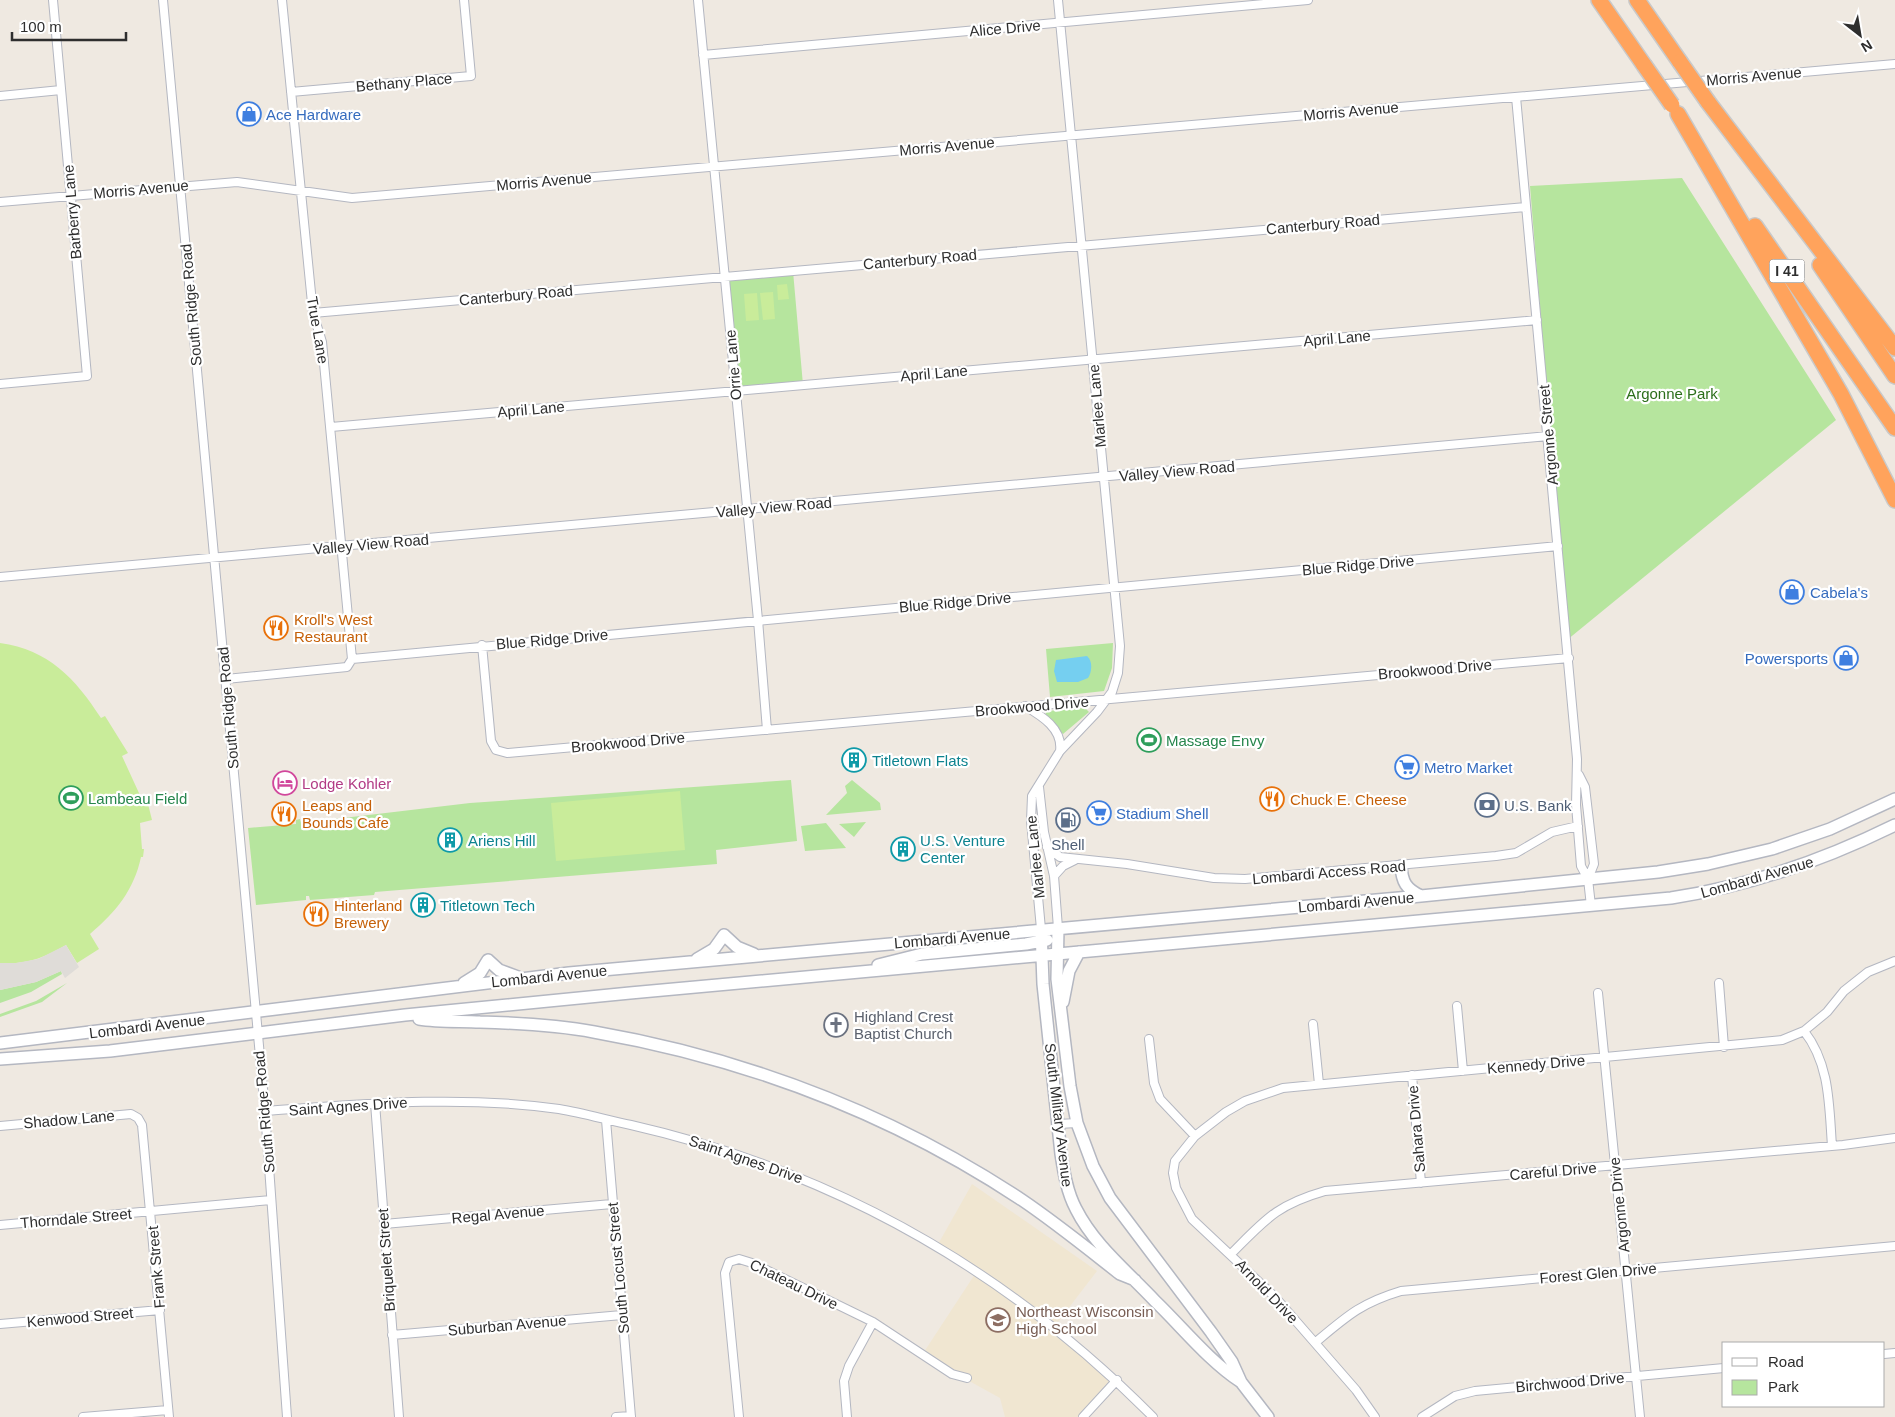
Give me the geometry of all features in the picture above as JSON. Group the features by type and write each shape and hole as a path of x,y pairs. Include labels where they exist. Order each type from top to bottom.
{"highway":[{"name":"I 41","path":"1599,0 1895,428"},
{"name":"I 41","path":"1637,0 1746,156 1895,376"},
{"path":"1675,110 1832,377 1895,500"},
{"path":"1746,156 1895,348"}],"main road":[{"name":"Lombardi Avenue","path":"0,1043 256,1013 520,978 1041,929 1421,896 1683,868 1772,849 1830,829 1895,799"},
{"name":"Lombardi Avenue","path":"0,1060 110,1050 405,1015 1680,897 1745,883 1830,855 1895,825"},
{"path":"1401,866 1402,881 1410,890 1421,896"},
{"path":"1387,899 1402,881"},
{"name":"South Military Avenue","path":"1058,928 1056,954 1070,1086 1077,1122 1092,1166 1107,1193 1234,1366 1241,1382"},
{"path":"863,972 885,963 922,954 1041,942 1052,937 1058,928"},
{"name":"South Military Avenue","path":"1041,929 1064,1175 1076,1210 1096,1240 1209,1356 1241,1382 1268,1417"},
{"path":"688,962 711,952 724,935 736,947 759,955"},
{"path":"1061,1009 1069,971 1079,952"},
{"path":"458,986 478,975 488,960 497,969 520,978"},
{"path":"405,1015 423,1020 514,1023 593,1032 688,1052 807,1089 901,1130 945,1153 1037,1210 1120,1274 1135,1280"}],"street":[{"name":"Barberry Lane","path":"0,384 87,376 53,0"},
{"name":"South Ridge Road","path":"163,0 266,1111 286,1417"},
{"name":"True Lane","path":"282,0 313,313 322,342 352,659"},
{"name":"Bethany Place","path":"292,92 471,76 464,0"},
{"name":"Orrie Lane","path":"698,0 767,730"},
{"name":"Marlee Lane","path":"1041,929 1030,810 1032,796 1060,751 1107,699 1118,673 1120,646 1058,0"},
{"name":"Alice Drive","path":"703,55 1308,0"},
{"name":"Morris Avenue","path":"0,202 237,182 352,198 1895,64"},
{"path":"0,96 61,90"},
{"name":"Argonne Street","path":"1516,97 1578,773 1576,805 1581,866 1588,879 1591,906"},
{"name":"Canterbury Road","path":"313,313 1526,207"},
{"name":"April Lane","path":"331,427 1537,320"},
{"name":"Valley View Road","path":"0,577 1104,478 1548,436"},
{"name":"Blue Ridge Drive","path":"352,659 1558,546"},
{"name":"Brookwood Drive","path":"482,646 491,736 496,750 507,753 1568,658"},
{"path":"226,679 347,668 352,659"},
{"path":"1025,706 1042,716 1054,730 1060,739 1060,751"},
{"name":"Argonne Street","path":"1578,773 1585,787 1594,864 1588,879"},
{"name":"Marlee Lane","path":"1039,787 1047,847 1054,876 1058,928"},
{"name":"Lombardi Access Road","path":"1047,847 1058,857 1075,860 1114,862 1225,879 1268,878 1516,853 1552,832 1578,826"},
{"path":"1054,876 1060,867 1075,860"},
{"name":"Kennedy Drive","path":"1175,1161 1195,1136 1226,1112 1245,1101 1283,1088 1768,1043 1804,1031 1827,1012 1844,991 1868,972 1895,961"},
{"path":"1718,983 1724,1047"},
{"name":"Argonne Drive","path":"1598,993 1640,1417"},
{"path":"1457,1006 1463,1071"},
{"path":"1314,1024 1319,1084"},
{"path":"1804,1031 1811,1040 1822,1064 1828,1089 1832,1146"},
{"path":"1150,1039 1154,1084 1160,1100 1195,1136"},
{"name":"Sahara Drive","path":"1412,1075 1421,1183"},
{"name":"Saint Agnes Drive","path":"266,1111 375,1103 440,1101 495,1103 560,1110 670,1134 738,1154 805,1179 886,1217 961,1260 1028,1306 1117,1380 1153,1417"},
{"name":"Briquelet Street","path":"375,1103 398,1417"},
{"name":"Shadow Lane","path":"0,1126 131,1114 138,1118"},
{"name":"Frank Street","path":"138,1118 142,1125 151,1212 168,1413"},
{"name":"South Locust Street","path":"606,1120 631,1416"},
{"path":"1058,1124 1077,1122"},
{"name":"Careful Drive","path":"1231,1254 1271,1214 1298,1199 1325,1192 1832,1146 1895,1138"},
{"name":"Arnold Drive","path":"1175,1161 1173,1173 1176,1188 1192,1220 1231,1254 1275,1297 1316,1342 1375,1417"},
{"name":"Thorndale Street","path":"0,1225 271,1200"},
{"name":"Regal Avenue","path":"384,1224 612,1204"},
{"name":"Forest Glen Drive","path":"1316,1342 1350,1313 1375,1299 1401,1292 1895,1246"},
{"name":"Chateau Drive","path":"739,1417 725,1273 729,1262 740,1259 752,1263 873,1322 952,1374 967,1378"},
{"name":"Kenwood Street","path":"0,1324 160,1310"},
{"name":"Suburban Avenue","path":"392,1335 622,1315"},
{"path":"847,1417 844,1381 848,1366 873,1322"},
{"name":"Birchwood Drive","path":"1422,1417 1455,1396 1476,1391 1722,1368"},
{"path":"1083,1417 1117,1380"},
{"path":"83,1417 168,1413"},
{"path":"616,1417 631,1416"}],"shaded area":[{"path":"66,945 79,967 65,978 61,971 36,982 0,990 0,963 16,963 38,959"},
{"path":"972,1184 1097,1271 1054,1327 1117,1380 1083,1417 1005,1417 1000,1398 922,1355 977,1271 937,1246"}],"green space":[{"name":"Argonne Park","path":"1682,178 1836,420 1567,640 1530,186"},
{"path":"793,271 803,385 735,391 724,276"},
{"path":"787,284 789,299 778,300 777,285"},
{"path":"773,292 775,319 763,320 760,293"},
{"path":"757,293 759,320 746,321 744,294"},
{"name":"Lambeau Field","path":"0,643 33,652 47,659 71,679 101,718 105,716 128,753 122,756 144,804 148,804 152,820 140,823 142,849 144,849 143,857 141,857 129,890 116,909 90,934 99,949 77,963 66,945 34,960 18,963 0,963"},
{"path":"1113,643 1112,668 1104,691 1050,697 1046,649"},
{"path":"1085,708 1089,712 1063,734 1045,715 1047,711"},
{"path":"791,780 797,841 716,850 717,864 375,892 374,895 310,900 309,896 306,896 306,900 256,905 248,828 296,824 296,820 300,819 301,823 470,803"},
{"path":"852,780 880,803 881,810 826,815 847,793 845,786"},
{"path":"680,791 685,850 556,861 551,803"},
{"path":"866,822 854,837 839,824"},
{"path":"826,823 846,848 805,851 801,826"},
{"path":"61,971 62,974 31,992 0,1003 0,990 36,982"},
{"path":"67,983 42,1002 0,1017 0,1014 36,1001"}],"water":[{"path":"1087,656 1091,667 1088,678 1078,682 1057,682 1054,671 1056,660"}],"place":[{"name":"Ace Hardware","path":"249,114"},
{"name":"Cabela's","path":"1792,592"},
{"name":"Kroll's West Restaurant","path":"276,628"},
{"name":"Powersports","path":"1846,658"},
{"name":"Massage Envy","path":"1149,740"},
{"name":"Titletown Flats","path":"854,760"},
{"name":"Metro Market","path":"1407,767"},
{"name":"Lodge Kohler","path":"285,783"},
{"name":"Lambeau Field","path":"71,798"},
{"name":"Chuck E. Cheese","path":"1272,799"},
{"name":"U.S. Bank","path":"1487,805"},
{"name":"Stadium Shell","path":"1099,813"},
{"name":"Leaps and Bounds Cafe","path":"284,814"},
{"name":"Shell","path":"1068,820"},
{"name":"Ariens Hill","path":"450,840"},
{"name":"U.S. Venture Center","path":"903,849"},
{"name":"Titletown Tech","path":"423,905"},
{"name":"Hinterland Brewery","path":"316,914"},
{"name":"Highland Crest Baptist Church","path":"836,1025"},
{"name":"Northeast Wisconsin High School","path":"998,1320"}]}
